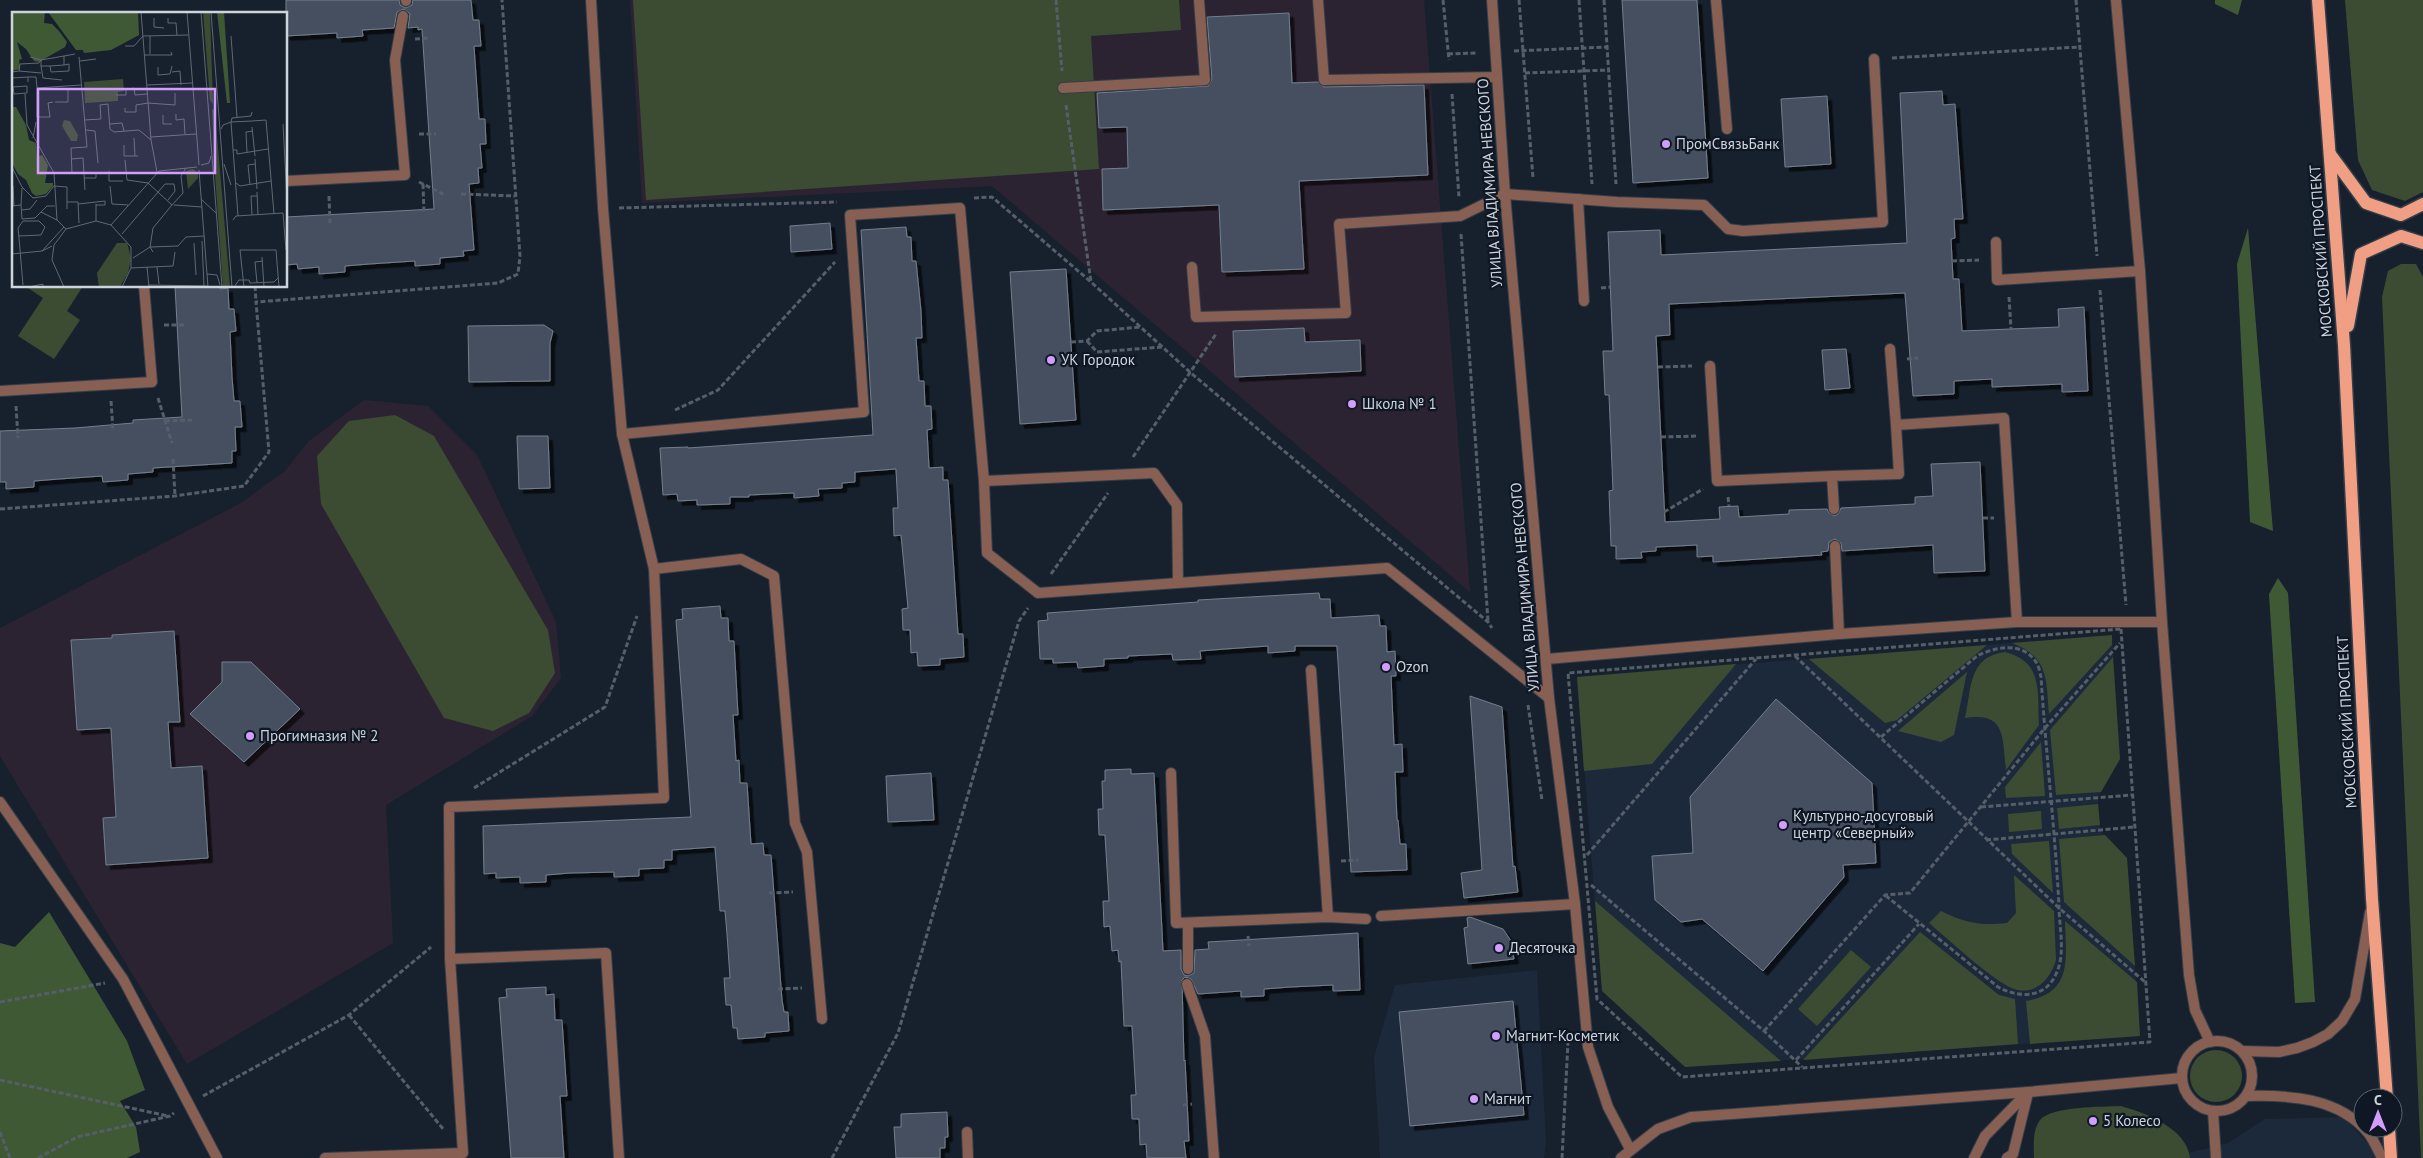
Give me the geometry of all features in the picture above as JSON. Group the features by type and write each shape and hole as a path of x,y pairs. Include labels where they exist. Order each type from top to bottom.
{"main road":[{"name":"МОСКОВСКИЙ ПРОСПЕКТ","path":"2318,0 2344,345 2372,899 2386,1088"},
{"name":"МОСКОВСКИЙ ПРОСПЕКТ","path":"2330,154 2366,203 2401,215 2423,204"},
{"name":"МОСКОВСКИЙ ПРОСПЕКТ","path":"2344,345 2361,254 2402,236 2423,243"},
{"path":"2390,1138 2391,1158"}],"street":[{"path":"326,1158 463,1153 450,959 449,807 664,798 654,569 622,434 603,208 592,0"},
{"path":"1063,88 1204,80 1199,0"},
{"path":"1318,0 1324,80 1497,77"},
{"name":"УЛИЦА ВЛАДИМИРА НЕВСКОГО","path":"1492,0 1504,194 1550,698 1575,904 1588,1047 1608,1107 1630,1149"},
{"path":"1716,0 1728,129"},
{"path":"2116,0 2140,271 2162,622 2189,976 2195,1010 2210,1042"},
{"path":"288,181 405,175 395,60 403,16"},
{"path":"1192,267 1196,316 1346,313 1339,224 1460,216 1504,194 1617,202 1704,205 1728,230 1743,231 1883,222 1874,60"},
{"path":"1578,199 1584,301"},
{"path":"622,434 864,412 850,215 960,208 984,482 987,554 1038,593 1178,581 1388,568 1550,698"},
{"path":"1996,242 1997,280 2140,271"},
{"path":"0,391 152,382 144,288"},
{"path":"1710,366 1717,481 1899,474 1890,348"},
{"path":"1896,425 2004,418 2017,622"},
{"path":"984,482 1154,473 1177,506 1178,581"},
{"path":"1832,476 1834,509"},
{"path":"1835,546 1838,634"},
{"path":"654,569 742,559 774,576 795,823 807,852 822,1019"},
{"path":"1547,659 1838,634 2017,622 2162,622"},
{"path":"1311,670 1328,917"},
{"path":"1171,773 1176,923 1328,917 1366,919"},
{"path":"0,802 123,979 187,1105 217,1158"},
{"path":"2242,1051 2279,1052 2297,1048 2321,1038 2342,1021 2356,999 2372,899"},
{"path":"1381,916 1575,904"},
{"path":"1188,923 1188,969"},
{"path":"450,959 606,953 619,1158"},
{"path":"1187,984 1205,1036 1214,1158"},
{"path":"2210,1042 2232,1044 2242,1051 2251,1068 2252,1078 2246,1096 2233,1107 2213,1111 2194,1102 2188,1095 2182,1078 2183,1068 2192,1052 2210,1042"},
{"path":"1621,1158 1630,1149 1658,1130 1691,1117 2028,1092 2182,1078"},
{"path":"1974,1158 1985,1136 2028,1092"},
{"path":"2007,1158 2013,1154 2028,1092"},
{"path":"2246,1096 2296,1097 2340,1110 2370,1135 2382,1158"},
{"path":"2213,1111 2216,1158"},
{"path":"967,1132 968,1158"}],"path":[{"path":"256,302 498,283 518,274 520,256 502,0"},
{"path":"1056,0 1063,88 1091,282"},
{"path":"1443,0 1451,77 1488,622"},
{"path":"1519,0 1534,196"},
{"path":"1579,0 1593,200"},
{"path":"1604,0 1617,202"},
{"path":"2076,0 2128,623"},
{"path":"1448,54 1607,47"},
{"path":"1874,60 2080,47"},
{"path":"1525,73 1608,70"},
{"path":"405,175 445,194"},
{"path":"328,179 330,223"},
{"path":"423,184 424,214"},
{"path":"460,194 515,196"},
{"path":"972,198 992,197 1091,282 1162,347 1488,622 1493,630"},
{"path":"603,208 842,201"},
{"path":"666,414 718,390 834,265 836,257"},
{"path":"1952,261 1996,260"},
{"path":"2008,279 2011,329"},
{"path":"0,509 175,496 244,486 270,452 255,288"},
{"path":"1071,342 1088,341 1097,331 1141,327"},
{"path":"1088,341 1097,352 1162,347"},
{"path":"1658,368 1710,366"},
{"path":"152,382 172,443"},
{"path":"110,384 113,431"},
{"path":"15,390 18,438"},
{"path":"165,421 192,420"},
{"path":"1661,437 1715,435"},
{"path":"173,459 175,496"},
{"path":"1664,512 1717,481"},
{"path":"473,788 605,708 637,615"},
{"path":"832,1158 898,1033 1019,621"},
{"path":"2121,629 2120,642 2150,1042 1682,1077 1596,999 1568,673 2121,629"},
{"path":"1764,1031 1885,895 1910,893 2045,728 2120,642"},
{"path":"1881,737 1977,656 1993,648 2009,647 2024,652 2036,662 2041,677 2055,834 2061,950 2057,974 2053,981 2041,992 2025,995 2012,994 1998,987 1885,895"},
{"path":"1792,654 2059,908 2146,983"},
{"path":"1584,858 1758,657"},
{"path":"1524,678 1542,806"},
{"path":"1981,807 2132,795"},
{"path":"1986,840 2134,827"},
{"path":"1586,882 1764,1031 1796,1060 1802,1068"},
{"path":"769,893 810,891"},
{"path":"1796,1060 1919,924"},
{"path":"38,1158 77,1138 170,1116 349,1015 432,946"},
{"path":"0,1002 123,979"},
{"path":"778,989 819,986"},
{"path":"349,1015 463,1153"},
{"path":"1562,1158 1568,1037"},
{"path":"0,1080 170,1116"},
{"path":"0,1132 10,1158"}],"shaded area":[{"name":"Школа № 1","path":"630,0 1424,0 1470,592 992,186 642,203"},
{"name":"Прогимназия № 2","path":"364,400 428,406 477,455 556,622 561,678 532,716 386,805 393,943 187,1064 0,756 0,628 241,503 285,471 309,441"},
{"path":"2112,635 2120,759 2098,798 2100,830 2127,858 2140,1036 1685,1067 1602,991 1577,677"},
{"path":"1537,970 1546,1142 1544,1158 1380,1158 1374,1057 1395,985"},
{"path":"2343,1117 2353,1128 2353,1138 2363,1138 2375,1151 2375,1158 2158,1158 2173,1157 2228,1143 2265,1119"}],"green space":[{"path":"633,0 1179,0 1181,30 1091,36 1099,169 646,200"},
{"path":"2215,0 2242,0 2238,15 2215,4"},
{"path":"2345,0 2423,0 2423,192 2405,201 2372,190 2358,160"},
{"path":"2248,228 2273,531 2250,522 2237,264"},
{"path":"2401,264 2416,264 2423,277 2423,1158 2421,1158 2382,297 2388,271"},
{"path":"28,288 82,288 67,311 80,320 54,359 18,336 43,298"},
{"path":"395,415 434,436 548,630 555,673 529,713 493,731 444,718 321,504 317,456 349,421"},
{"path":"2278,578 2288,593 2315,1002 2295,1003 2269,594"},
{"path":"2112,635 2112,645 2049,714 2046,680 2039,662 2033,655 2012,643"},
{"path":"1987,645 1897,720 1885,723 1809,659"},
{"path":"2005,652 2018,657 2032,671 2038,690 2039,725 2006,770 2000,729 1989,719 1979,717 1965,718 1971,685 1978,667 1984,660 1993,655"},
{"path":"2113,657 2120,759 2101,792 2056,795 2050,730"},
{"path":"1736,664 1652,764 1584,771 1577,677"},
{"path":"1967,672 1954,735 1941,742 1898,731"},
{"path":"2041,742 2045,796 2006,798 2005,787"},
{"path":"2098,804 2100,825 2059,829 2057,808"},
{"path":"2041,811 2042,829 2009,832 2008,814"},
{"path":"2105,835 2127,858 2135,966 2064,902 2059,839"},
{"path":"2049,841 2053,893 2012,854 2011,844"},
{"path":"2014,875 2054,911 2056,960 2054,967 2046,979 2036,988 2022,991 2005,985 1995,978 1929,923 1941,911 1973,923 2007,923 2016,913"},
{"path":"1595,901 1781,1061 1685,1067 1602,991"},
{"path":"49,912 127,1041 145,1090 120,1101 136,1127 140,1152 127,1158 0,1158 0,943 15,947"},
{"path":"2065,921 2137,982 2140,1036 2030,1044 2026,1001 2041,997 2052,990 2064,972 2066,948"},
{"path":"1920,932 1999,995 2015,999 2018,1044 1803,1060"},
{"path":"1851,950 1871,967 1817,1026 1798,1009"},
{"path":"2216,1050 2226,1052 2234,1058 2240,1066 2242,1076 2240,1086 2234,1094 2226,1100 2216,1102 2206,1100 2198,1094 2192,1086 2190,1076 2192,1066 2198,1058 2206,1052"},
{"path":"2121,1106 2153,1118 2173,1130 2187,1147 2190,1158 2034,1158 2034,1138 2037,1124 2046,1115 2078,1108"}],"building":[{"path":"286,0 399,0 400,5 406,8 412,5 413,0 471,0 473,20 479,20 481,46 474,46 479,119 485,119 486,144 480,144 482,168 478,168 479,183 469,184 474,250 463,251 464,256 440,258 440,264 415,266 415,261 345,266 345,272 319,274 319,267 298,269 297,264 288,265 288,217 434,209 422,29 418,30 418,27 408,28 410,14 404,9 397,12 394,28 362,30 363,36 337,38 337,33 288,36 288,12 286,12"},
{"path":"1622,0 1697,0 1708,178 1633,183"},
{"path":"1289,13 1292,83 1318,82 1324,87 1424,85 1428,175 1299,181 1304,269 1222,272 1219,205 1103,210 1102,169 1128,168 1127,127 1099,128 1097,93 1208,86 1212,79 1207,17"},
{"path":"1942,91 1943,105 1955,104 1963,219 1954,219 1955,238 1951,239 1953,279 1959,279 1962,331 2059,327 2058,309 2084,307 2088,391 2062,392 2062,384 1992,387 1992,379 1954,381 1954,394 1913,396 1905,293 1669,304 1670,335 1656,336 1665,522 1720,519 1719,507 1738,506 1739,517 1789,514 1789,510 1827,509 1834,516 1838,514 1841,508 1915,504 1915,497 1933,496 1931,464 1980,462 1985,571 1934,573 1933,545 1842,551 1841,543 1835,539 1829,542 1828,551 1821,552 1822,555 1713,562 1713,556 1697,557 1697,545 1656,547 1656,551 1641,552 1642,558 1616,559 1616,546 1611,546 1609,491 1613,490 1609,395 1605,395 1603,351 1613,351 1608,232 1660,230 1661,255 1907,243 1900,93"},
{"path":"1827,96 1831,164 1785,167 1781,99"},
{"path":"830,223 832,249 791,252 790,226"},
{"path":"906,227 907,237 911,237 912,261 916,261 921,311 922,338 916,338 919,381 924,381 925,406 931,406 932,429 927,430 929,468 943,467 943,480 948,480 958,634 963,634 964,657 940,659 940,665 918,666 917,652 911,653 910,630 903,630 902,609 908,608 901,535 894,536 893,508 898,508 896,469 855,472 855,482 842,483 842,488 818,489 819,496 794,498 794,493 749,495 749,497 730,497 730,504 697,505 697,500 678,501 677,494 663,495 660,448 688,448 873,435 861,230"},
{"path":"1066,269 1076,420 1020,424 1010,272"},
{"path":"175,288 228,288 229,309 234,309 236,331 230,332 234,401 240,401 242,427 235,427 236,451 232,451 232,463 153,468 153,472 128,474 128,480 103,482 102,476 59,479 34,481 34,487 6,489 6,482 0,482 0,431 75,428 133,423 133,420 182,417"},
{"path":"544,325 553,331 550,343 550,381 469,382 468,326"},
{"path":"1304,328 1305,342 1360,340 1361,371 1235,377 1233,331"},
{"path":"1846,349 1850,388 1825,390 1822,350"},
{"path":"517,436 548,436 550,488 519,489"},
{"path":"1319,593 1320,599 1330,599 1331,618 1379,615 1380,626 1386,626 1387,652 1395,651 1396,676 1391,676 1394,745 1402,744 1403,772 1395,772 1397,820 1400,844 1406,844 1407,870 1351,872 1337,646 1295,646 1295,651 1268,653 1268,646 1200,651 1201,659 1173,660 1172,654 1128,656 1128,658 1104,659 1104,666 1078,668 1077,662 1053,663 1053,659 1040,659 1038,621 1048,620 1047,613 1198,602 1198,600"},
{"path":"720,606 721,618 728,618 729,641 734,641 738,715 733,715 736,761 739,760 740,783 747,783 751,844 763,843 764,855 771,855 782,1000 784,1012 788,1012 789,1031 765,1033 765,1037 738,1039 737,1028 733,1028 731,1005 726,1005 724,978 730,978 727,934 725,911 720,911 715,847 672,850 672,860 664,860 664,868 639,869 639,876 614,877 614,872 570,873 546,875 546,882 520,883 520,877 496,878 496,873 484,874 483,826 691,817 676,620 683,619 682,609"},
{"path":"174,631 180,722 168,722 171,768 202,766 208,858 106,865 103,818 116,817 111,728 77,730 71,640 112,638 112,635"},
{"path":"222,662 251,662 300,709 244,762 190,714 222,682"},
{"path":"1470,696 1502,707 1513,867 1515,866 1518,892 1464,898 1461,873 1482,870"},
{"name":"Культурно-досуговый центр «Северный»","path":"1776,699 1872,783 1876,863 1843,865 1844,877 1763,971 1702,919 1681,922 1655,900 1652,856 1693,853 1690,797"},
{"path":"1131,769 1131,774 1154,773 1163,951 1181,950 1181,969 1184,975 1188,976 1194,973 1195,950 1209,949 1208,942 1358,933 1360,990 1333,991 1333,985 1290,987 1264,989 1264,996 1241,997 1241,991 1198,994 1191,979 1185,977 1182,980 1184,1061 1189,1141 1184,1141 1186,1158 1147,1158 1146,1144 1140,1145 1139,1119 1132,1119 1131,1095 1136,1095 1132,1026 1124,1026 1121,961 1119,962 1118,950 1112,951 1110,926 1104,927 1103,901 1109,901 1105,835 1099,835 1098,809 1103,809 1102,781 1105,781 1105,770"},
{"path":"931,773 934,820 888,822 886,776"},
{"path":"1470,917 1503,929 1511,941 1514,959 1468,964 1464,928 1468,927 1467,918"},
{"path":"546,987 546,995 554,994 555,1020 562,1020 567,1096 560,1096 564,1158 511,1158 499,998 507,997 506,989"},
{"path":"1513,1001 1524,1115 1410,1126 1399,1012"},
{"path":"947,1112 948,1137 945,1137 945,1148 940,1148 940,1158 896,1158 894,1127 901,1127 901,1114"}],"place":[{"name":"ПромСвязьБанк","path":"1666,144"},
{"name":"УК Городок","path":"1051,360"},
{"name":"Школа № 1","path":"1352,404"},
{"name":"Ozon","path":"1386,667"},
{"name":"Прогимназия № 2","path":"250,736"},
{"name":"Культурно-досуговый центр «Северный»","path":"1783,825"},
{"name":"Десяточка","path":"1499,948"},
{"name":"Магнит-Косметик","path":"1496,1036"},
{"name":"Магнит","path":"1474,1099"},
{"name":"5 Колесо","path":"2093,1121"}]}
